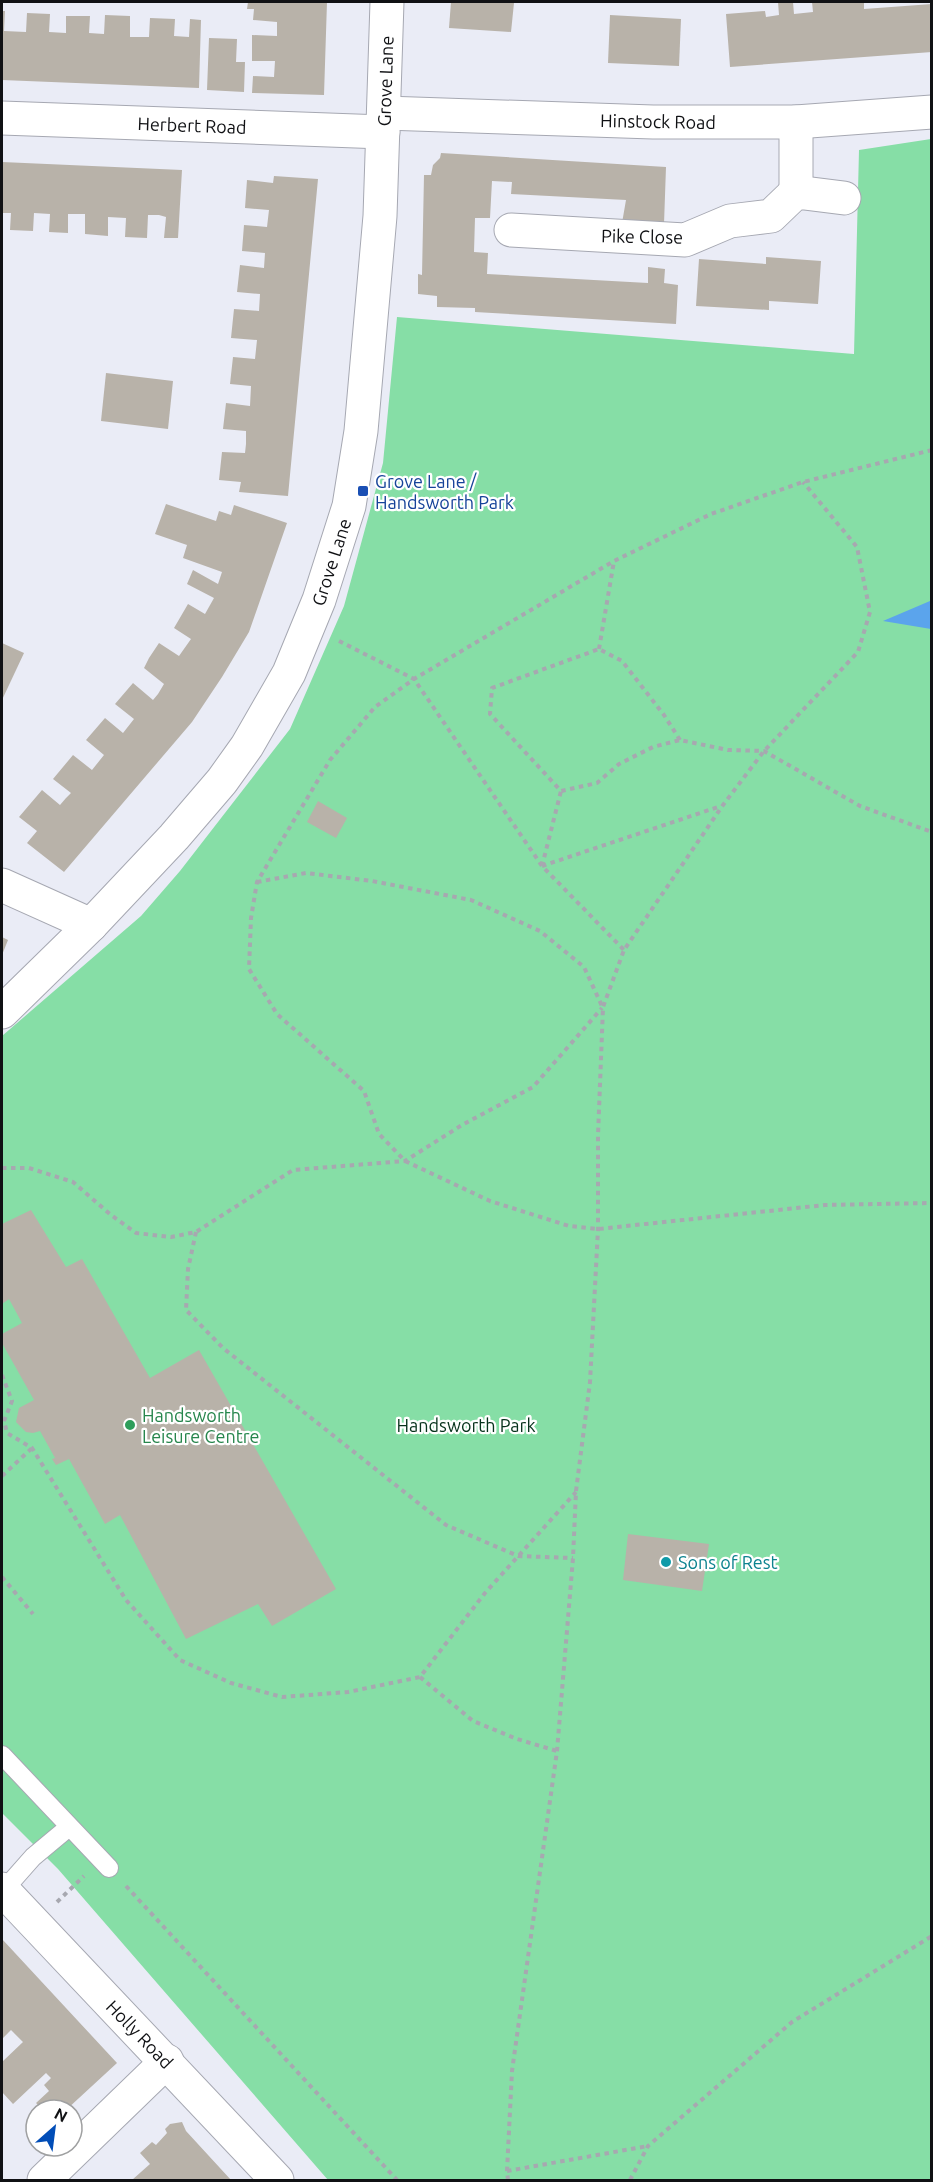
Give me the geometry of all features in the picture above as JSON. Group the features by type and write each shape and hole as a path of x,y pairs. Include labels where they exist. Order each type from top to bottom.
{"street":[{"name":"Grove Lane","path":"2,1012 174,837 222,781 247,746 289,673 310,623 349,506 361,431 380,216 387,2"},
{"name":"Hinstock Road","path":"384,122 796,122 932,112"},
{"name":"Herbert Road","path":"2,118 384,122"},
{"path":"796,122 796,192 844,198"},
{"name":"Pike Close","path":"511,230 685,240 730,220 771,216 796,192"},
{"path":"2,885 90,925"},
{"name":"Holly Road","path":"2,1890 277,2181"},
{"path":"44,2181 166,2061"}],"lane":[{"path":"2,1755 105,1864"},
{"path":"2,1890 33,1857 69,1827"}],"path":[{"path":"932,450 803,482 711,513 614,561 414,679 375,707 330,760 257,882 251,918 249,969 277,1014 364,1091 379,1134 405,1161 490,1201 569,1226 598,1229 825,1205 932,1203"},
{"path":"508,2181 512,2071 557,1751 573,1558 576,1491 590,1382 598,1229 598,1136 603,1007 624,950 723,805 764,751 858,652 870,612 857,547 803,482"},
{"path":"599,649 614,561"},
{"path":"310,623 330,637 414,679 542,866 624,950"},
{"path":"561,791 490,714 492,687 599,649 622,661 664,715 680,740"},
{"path":"561,791 597,783 619,764 653,747 680,740 728,750 764,751 860,806 932,832"},
{"path":"542,866 561,791"},
{"path":"542,866 723,805"},
{"path":"257,882 306,873 372,881 471,900 540,931 584,967 603,1007"},
{"path":"2,1168 29,1168 73,1182 136,1233 171,1237 196,1232 293,1170 405,1161 462,1125 533,1087 603,1007"},
{"path":"196,1232 189,1269 186,1310 223,1348 446,1525 518,1556 573,1558"},
{"path":"2,1376 12,1401 4,1421 7,1433 32,1448 126,1600 180,1660 231,1683 282,1697 348,1692 420,1677 485,1593 576,1491"},
{"path":"2,1476 32,1448"},
{"path":"2,1577 33,1614"},
{"path":"420,1677 473,1721 557,1751"},
{"path":"35,1924 105,1864 398,2181"},
{"path":"630,2181 648,2146 792,2022 932,1936"},
{"path":"507,2171 648,2146"}],"green space":[{"name":"Handsworth Park","path":"931,139 931,2180 328,2180 58,1869 2,1813 2,1036 141,916 180,871 290,729 344,606 383,463 397,317 854,354 859,150"}],"water":[{"path":"930,601 931,629 883,621"}],"building":[{"path":"248,2 327,2 324,95 252,93 253,76 274,77 275,61 252,61 252,35 277,36 277,22 253,20 254,9 247,9"},
{"path":"451,2 514,3 511,32 449,28"},
{"path":"778,2 793,2 794,14 813,12 812,2 864,2 864,9 932,4 932,52 730,67 726,14 765,11 766,17 779,15"},
{"path":"2,11 5,11 4,31 26,32 27,13 50,14 49,32 66,33 66,16 90,16 89,33 104,34 105,15 130,16 130,37 149,37 150,18 175,19 174,36 189,37 190,19 201,20 199,88 2,80"},
{"path":"610,15 681,19 679,66 608,63"},
{"path":"209,38 237,39 236,62 245,62 244,92 207,90"},
{"path":"441,153 666,167 664,224 622,223 626,200 511,194 512,182 492,181 490,218 475,218 474,252 488,253 487,274 648,283 648,267 665,269 664,283 678,285 676,324 475,312 475,308 437,307 437,296 418,294 418,274 422,275 424,175 431,175 433,165 440,158"},
{"path":"2,162 182,170 178,238 164,238 166,217 159,215 148,215 147,238 125,237 126,218 108,217 108,236 85,234 85,214 68,214 68,233 49,232 50,214 34,213 33,231 10,230 11,213 2,213"},
{"path":"274,176 318,179 288,496 239,492 241,482 219,480 222,452 245,453 246,431 223,429 226,403 250,406 251,386 230,384 233,357 255,359 257,340 231,338 234,309 259,311 260,294 237,292 240,265 264,268 265,253 242,251 244,225 267,227 269,210 245,208 247,180 273,183"},
{"path":"766,257 821,261 818,304 769,301 769,310 696,306 699,259 766,264"},
{"path":"106,373 173,381 168,429 101,421"},
{"path":"166,504 216,521 219,511 231,515 234,505 287,523 249,632 222,677 192,722 64,872 27,843 37,831 19,817 42,790 60,805 71,793 53,779 73,755 92,770 104,755 86,740 105,718 123,733 134,719 115,704 133,683 153,700 158,694 164,684 144,668 149,658 159,643 179,656 191,639 174,628 188,604 205,614 214,598 187,584 193,570 218,584 222,572 183,558 187,545 155,534"},
{"path":"2,643 24,653 2,700"},
{"path":"318,801 347,818 336,838 307,822"},
{"path":"2,937 8,940 2,955"},
{"name":"Handsworth Leisure Centre","path":"31,1210 66,1267 82,1259 150,1378 199,1350 336,1589 272,1626 258,1604 186,1639 120,1515 105,1524 69,1459 56,1465 52,1459 55,1458 40,1431 26,1432 16,1422 19,1408 34,1400 2,1343 2,1334 22,1323 9,1299 2,1304 2,1224"},
{"name":"Sons of Rest","path":"628,1534 709,1544 702,1591 623,1580"},
{"path":"2,1939 117,2063 79,2098 41,2098 49,2091 44,2085 51,2078 46,2073 13,2104 2,2092 2,2062 23,2042 11,2030 2,2039"},
{"path":"182,2122 186,2131 231,2180 132,2180 150,2164 140,2153 152,2142 156,2145 167,2133 165,2129 170,2124"}],"place":[{"name":"Grove Lane / Handsworth Park","path":"363,491"},
{"name":"Handsworth Leisure Centre","path":"130,1425"},
{"name":"Sons of Rest","path":"666,1562"}]}
